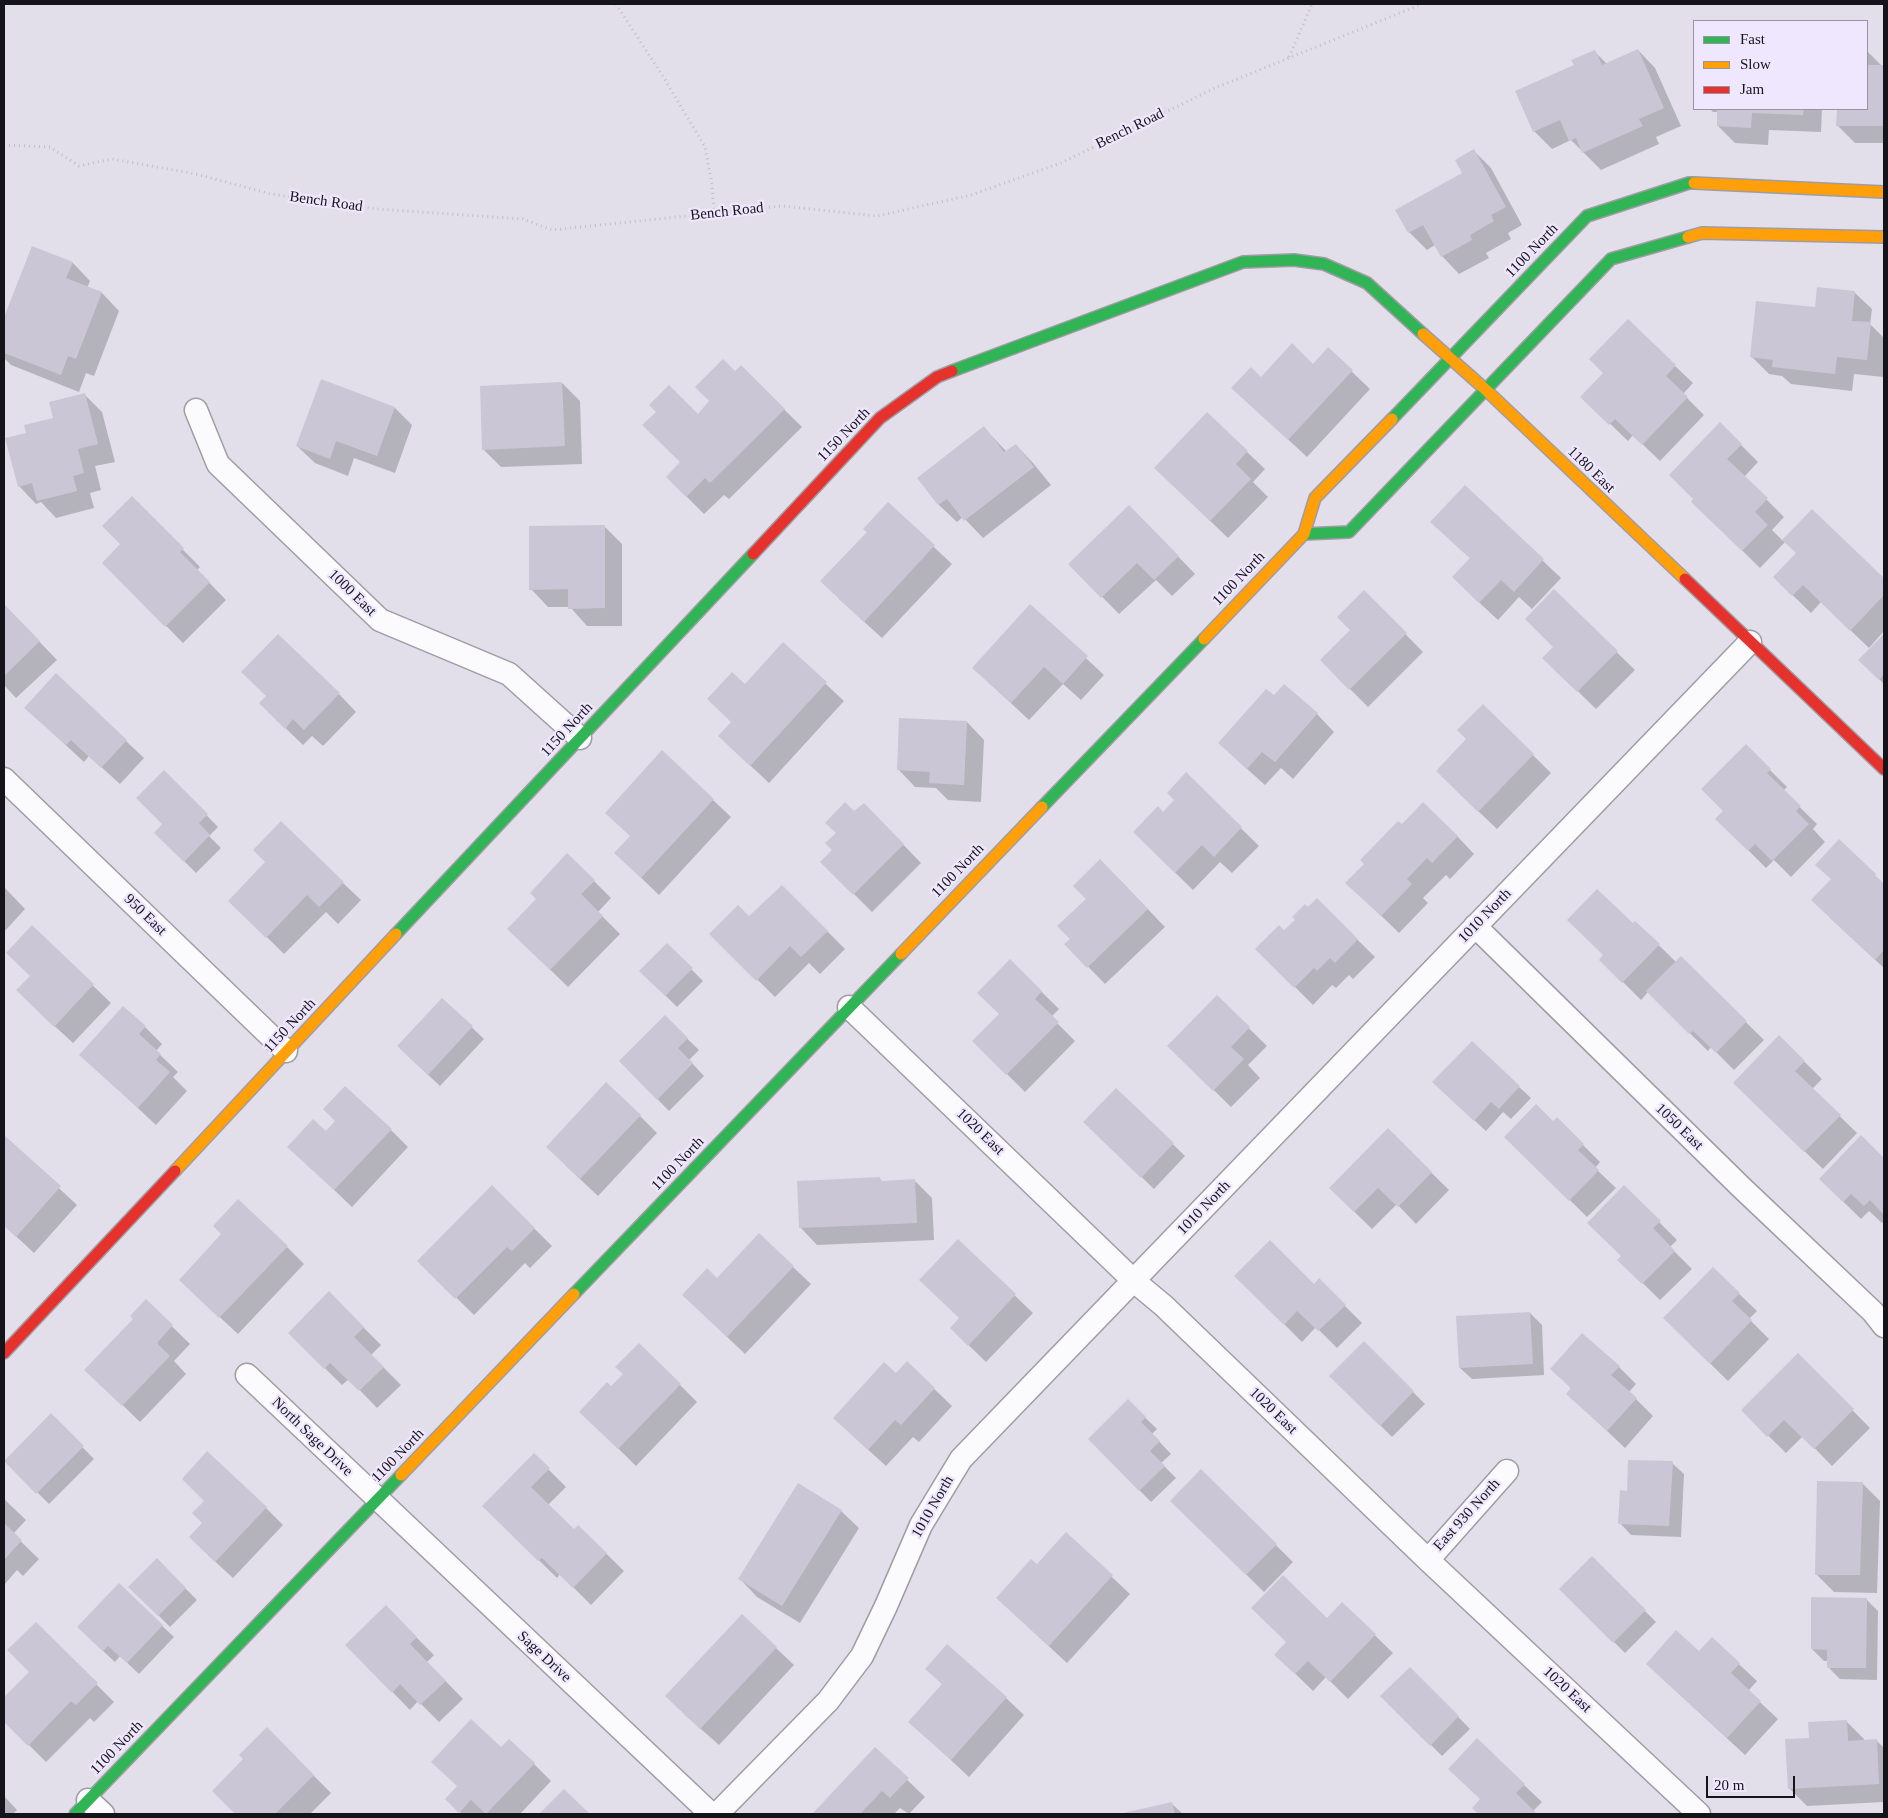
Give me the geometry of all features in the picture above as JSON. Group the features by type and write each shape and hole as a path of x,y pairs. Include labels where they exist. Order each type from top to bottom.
{"street":[{"name":"1100 North","path":"89,1810 377,1500 1304,534 1315,498 1587,216 1689,183 1884,192"},
{"path":"1304,534 1349,532 1611,259 1702,232 1884,237"},
{"name":"1180 East","path":"1243,262 1294,260 1324,264 1367,282 1486,390 1884,769"},
{"name":"1150 North","path":"7,1342 286,1051 880,418 936,377 1243,262"},
{"name":"1000 East","path":"196,410 218,464 380,620 509,674 580,738"},
{"name":"1010 North","path":"717,1814 828,1701 862,1656 920,1525 962,1459 1750,642"},
{"name":"950 East","path":"4,778 286,1051"},
{"name":"1050 East","path":"1475,926 1734,1180 1873,1312 1884,1326"},
{"name":"1020 East","path":"849,1007 1134,1281 1164,1306 1428,1560 1699,1814"},
{"name":"North Sage Drive","path":"247,1375 377,1500"},
{"name":"East 930 North","path":"1428,1560 1507,1471"},
{"name":"Sage Drive","path":"377,1500 711,1814"}],"path":[{"path":"616,4 664,78 705,147 712,184 714,213"},
{"path":"1289,58 1312,4"},
{"name":"Bench Road","path":"4,145 50,147 79,166 112,158 196,174 271,194 377,209 523,218 552,230 782,206 877,216 971,195 1061,163 1215,88 1422,4"}],"building":[{"path":"1638,49 1664,108 1639,119 1643,126 1582,153 1576,138 1569,141 1560,120 1533,132 1515,91 1574,65 1571,60 1595,50 1602,65"},
{"path":"1868,65 1884,65 1884,126 1836,126 1837,110 1868,110"},
{"path":"1717,110 1804,110 1803,115 1752,113 1751,128 1717,126"},
{"path":"1474,149 1506,207 1491,215 1494,221 1470,235 1472,240 1441,257 1423,225 1408,233 1395,210 1462,173 1455,160"},
{"path":"32,246 73,262 66,278 102,292 76,359 68,356 61,375 4,353 4,317"},
{"path":"1817,287 1855,291 1852,321 1871,322 1867,360 1837,357 1835,374 1772,367 1773,360 1750,357 1756,301 1815,307"},
{"path":"1628,319 1676,365 1666,376 1688,397 1642,445 1615,419 1609,425 1580,397 1603,373 1589,359"},
{"path":"1292,343 1313,364 1328,347 1353,370 1288,440 1231,388 1251,367 1261,377"},
{"path":"723,359 735,371 741,365 785,409 710,483 705,478 686,497 666,477 680,462 642,425 656,412 649,405 669,385 698,414 709,401 695,387"},
{"path":"321,379 395,407 377,456 336,441 330,459 296,446"},
{"path":"562,382 565,446 482,450 480,386"},
{"path":"85,393 98,444 78,449 84,473 73,476 77,491 37,501 32,483 18,487 5,438 26,433 24,425 53,418 49,402"},
{"path":"1207,412 1248,451 1236,464 1251,479 1210,521 1154,468"},
{"path":"1720,422 1742,444 1727,459 1768,498 1755,512 1768,525 1742,551 1691,502 1693,499 1669,475"},
{"path":"984,426 1004,452 1016,444 1034,467 964,521 947,499 938,505 917,478"},
{"path":"1465,485 1544,559 1514,592 1501,580 1479,603 1452,577 1470,558 1430,522"},
{"path":"132,496 184,548 180,552 210,582 165,627 102,563 120,544 102,526"},
{"path":"888,502 935,545 864,622 820,581 867,532 863,529"},
{"path":"1129,505 1179,556 1154,580 1137,563 1101,598 1068,564"},
{"path":"1812,509 1884,578 1884,595 1850,631 1803,585 1792,596 1773,577 1796,553 1782,540"},
{"path":"605,525 605,608 568,609 568,589 529,590 529,526"},
{"path":"1554,589 1618,651 1577,692 1542,658 1553,647 1525,619"},
{"path":"1364,590 1407,633 1349,690 1320,660 1350,630 1337,617"},
{"path":"4,604 40,641 4,676"},
{"path":"1030,604 1088,656 1063,684 1044,667 1011,703 972,668"},
{"path":"278,634 340,693 304,730 293,719 285,729 259,703 266,696 241,672"},
{"path":"1884,634 1884,674 1879,680 1858,660"},
{"path":"783,642 827,682 750,766 718,736 731,722 707,699 732,672 745,684"},
{"path":"56,673 127,740 101,768 71,740 66,745 24,708"},
{"path":"1284,684 1318,713 1275,762 1262,752 1247,769 1218,743 1266,689 1274,695"},
{"path":"1483,704 1534,754 1478,812 1436,771 1466,739 1457,730"},
{"path":"899,718 967,721 964,785 929,783 930,772 897,770"},
{"path":"1746,744 1771,769 1767,773 1801,806 1796,811 1809,824 1772,861 1755,844 1748,851 1715,819 1723,811 1701,789"},
{"path":"662,750 714,799 641,878 614,853 630,836 605,813"},
{"path":"164,770 208,814 199,823 210,835 184,862 154,833 162,824 136,798"},
{"path":"1186,772 1242,827 1214,857 1202,845 1175,873 1133,832 1158,806 1163,812 1174,800 1167,793"},
{"path":"845,802 854,811 864,803 904,844 853,895 820,862 832,850 825,843 836,833 825,823"},
{"path":"1423,802 1458,836 1432,863 1427,858 1407,879 1412,884 1381,916 1345,883 1364,864 1360,860 1398,821 1402,824"},
{"path":"281,821 344,882 319,907 307,895 266,938 228,901 265,862 253,850"},
{"path":"1839,839 1884,884 1884,950 1875,960 1811,900 1831,879 1815,865"},
{"path":"567,853 595,880 581,894 603,916 550,970 507,929 536,899 530,893"},
{"path":"1100,859 1148,909 1087,968 1064,944 1070,939 1057,926 1086,899 1073,886"},
{"path":"782,885 828,931 801,957 790,946 756,981 709,934 738,905 749,916"},
{"path":"1597,889 1633,923 1635,921 1660,944 1622,983 1599,960 1603,955 1567,920"},
{"path":"1317,898 1358,939 1335,963 1330,958 1317,971 1314,968 1294,988 1255,949 1279,925 1284,930 1295,920 1292,917 1305,904 1308,907"},
{"path":"32,925 94,984 54,1027 16,990 30,976 6,953"},
{"path":"667,943 693,968 665,996 639,971"},
{"path":"1681,956 1747,1021 1716,1053 1693,1031 1689,1034 1646,991"},
{"path":"1010,959 1042,991 1035,999 1059,1022 1006,1075 972,1041 999,1014 977,993"},
{"path":"1217,995 1250,1027 1231,1047 1244,1059 1213,1091 1167,1046"},
{"path":"442,998 473,1026 428,1075 397,1046"},
{"path":"123,1006 146,1026 139,1034 161,1054 156,1060 170,1072 138,1108 79,1055"},
{"path":"665,1015 688,1038 678,1048 693,1063 657,1100 619,1061"},
{"path":"1779,1035 1805,1061 1795,1071 1841,1115 1804,1152 1733,1083"},
{"path":"1472,1041 1520,1086 1499,1109 1491,1102 1474,1121 1432,1082"},
{"path":"606,1082 641,1115 580,1179 546,1147"},
{"path":"345,1086 392,1129 334,1190 287,1147 313,1119 326,1131 335,1121 323,1109"},
{"path":"1116,1088 1174,1143 1141,1178 1083,1122"},
{"path":"1536,1104 1553,1121 1557,1117 1584,1144 1578,1150 1599,1170 1569,1201 1504,1137"},
{"path":"1388,1128 1432,1172 1398,1207 1378,1188 1354,1212 1329,1188"},
{"path":"4,1135 61,1186 16,1237 4,1226"},
{"path":"1861,1135 1884,1158 1884,1215 1870,1200 1864,1206 1851,1194 1843,1202 1819,1179"},
{"path":"880,1177 881,1181 915,1179 917,1223 799,1228 797,1181"},
{"path":"492,1185 535,1228 512,1251 507,1247 455,1299 417,1261"},
{"path":"1624,1185 1661,1221 1653,1228 1675,1251 1642,1284 1617,1260 1621,1256 1587,1223"},
{"path":"238,1199 288,1246 219,1318 179,1280 221,1234 213,1226"},
{"path":"759,1233 794,1266 727,1337 682,1295 707,1268 717,1278"},
{"path":"958,1239 1016,1294 968,1346 950,1328 959,1318 919,1280"},
{"path":"1270,1240 1314,1284 1319,1278 1346,1305 1318,1331 1297,1311 1284,1325 1234,1276"},
{"path":"1713,1267 1740,1293 1732,1301 1752,1320 1710,1364 1663,1318"},
{"path":"329,1291 364,1327 354,1337 384,1367 359,1391 330,1363 324,1369 288,1333"},
{"path":"146,1299 173,1325 157,1343 170,1356 122,1406 84,1370 133,1319 130,1316"},
{"path":"1530,1312 1533,1364 1459,1368 1456,1316"},
{"path":"1582,1333 1620,1366 1611,1375 1637,1398 1607,1431 1566,1394 1571,1388 1550,1369"},
{"path":"1364,1341 1414,1391 1380,1426 1329,1376"},
{"path":"639,1343 681,1384 618,1449 579,1412 607,1382 611,1386 623,1374 615,1367"},
{"path":"1798,1353 1854,1409 1814,1449 1784,1420 1767,1437 1741,1410"},
{"path":"907,1361 935,1388 901,1425 895,1420 868,1450 833,1418 884,1362 896,1373"},
{"path":"1128,1399 1146,1417 1141,1422 1160,1441 1150,1451 1165,1466 1139,1491 1088,1439"},
{"path":"51,1413 84,1446 36,1494 4,1461"},
{"path":"207,1451 267,1507 215,1562 189,1537 202,1523 192,1513 204,1501 182,1479"},
{"path":"534,1453 550,1468 531,1487 574,1529 578,1525 607,1553 573,1588 542,1558 538,1561 482,1506"},
{"path":"1628,1460 1673,1461 1669,1526 1618,1524 1620,1490 1627,1491"},
{"path":"1201,1469 1277,1544 1246,1575 1170,1501"},
{"path":"1817,1481 1863,1482 1860,1575 1815,1575"},
{"path":"798,1483 842,1510 782,1606 738,1579"},
{"path":"4,1523 22,1540 5,1559 4,1558"},
{"path":"1066,1532 1113,1575 1049,1646 996,1598 1031,1559 1037,1564"},
{"path":"1592,1556 1646,1610 1613,1643 1559,1589"},
{"path":"157,1558 186,1588 158,1616 128,1587"},
{"path":"1283,1575 1327,1618 1342,1602 1376,1634 1330,1682 1308,1661 1295,1674 1274,1655 1286,1642 1251,1608"},
{"path":"119,1583 163,1625 127,1663 108,1646 103,1651 77,1627"},
{"path":"1811,1597 1867,1598 1866,1668 1827,1668 1827,1650 1811,1649"},
{"path":"386,1605 417,1637 410,1644 446,1681 420,1705 400,1684 392,1693 345,1645"},
{"path":"742,1614 777,1647 700,1729 665,1696"},
{"path":"36,1622 98,1683 76,1705 71,1701 28,1746 4,1722 4,1697 29,1672 7,1650"},
{"path":"1676,1630 1699,1651 1712,1637 1740,1663 1731,1673 1761,1701 1727,1738 1646,1664"},
{"path":"947,1644 1007,1697 951,1760 908,1722 942,1684 925,1669"},
{"path":"1410,1667 1459,1716 1430,1746 1380,1696"},
{"path":"471,1719 501,1747 509,1739 535,1763 486,1814 471,1800 459,1813 445,1799 457,1786 431,1762"},
{"path":"1847,1720 1848,1741 1877,1739 1879,1784 1788,1789 1785,1739 1809,1738 1808,1722"},
{"path":"267,1727 314,1775 275,1814 235,1814 212,1791 243,1759 239,1755"},
{"path":"1477,1738 1525,1784 1516,1793 1535,1814 1478,1814 1472,1808 1480,1799 1448,1769"},
{"path":"875,1747 909,1778 890,1798 882,1791 860,1814 812,1814"},
{"path":"564,1789 590,1814 539,1814"},
{"path":"1172,1802 1175,1814 1123,1814 1123,1813"}],"traffic: fast":[{"path":"1392,419 1587,216 1694,183"},
{"path":"1304,534 1349,532 1611,259 1688,237"},
{"path":"952,371 1243,262 1294,260 1324,264 1367,283 1423,334"},
{"path":"396,934 753,554"},
{"path":"1042,807 1204,639"},
{"path":"574,1294 901,954"},
{"path":"75,1814 401,1475"}],"traffic: slow":[{"path":"1694,183 1884,192"},
{"path":"1688,237 1702,233 1884,237"},
{"path":"1423,334 1486,390 1685,579"},
{"path":"1204,639 1304,534 1315,498 1392,419"},
{"path":"901,954 1042,807"},
{"path":"175,1171 396,934"},
{"path":"401,1475 574,1294"}],"traffic: jam":[{"path":"753,554 880,418 937,377 952,371"},
{"path":"1685,579 1884,769"},
{"path":"4,1353 175,1171"}]}
